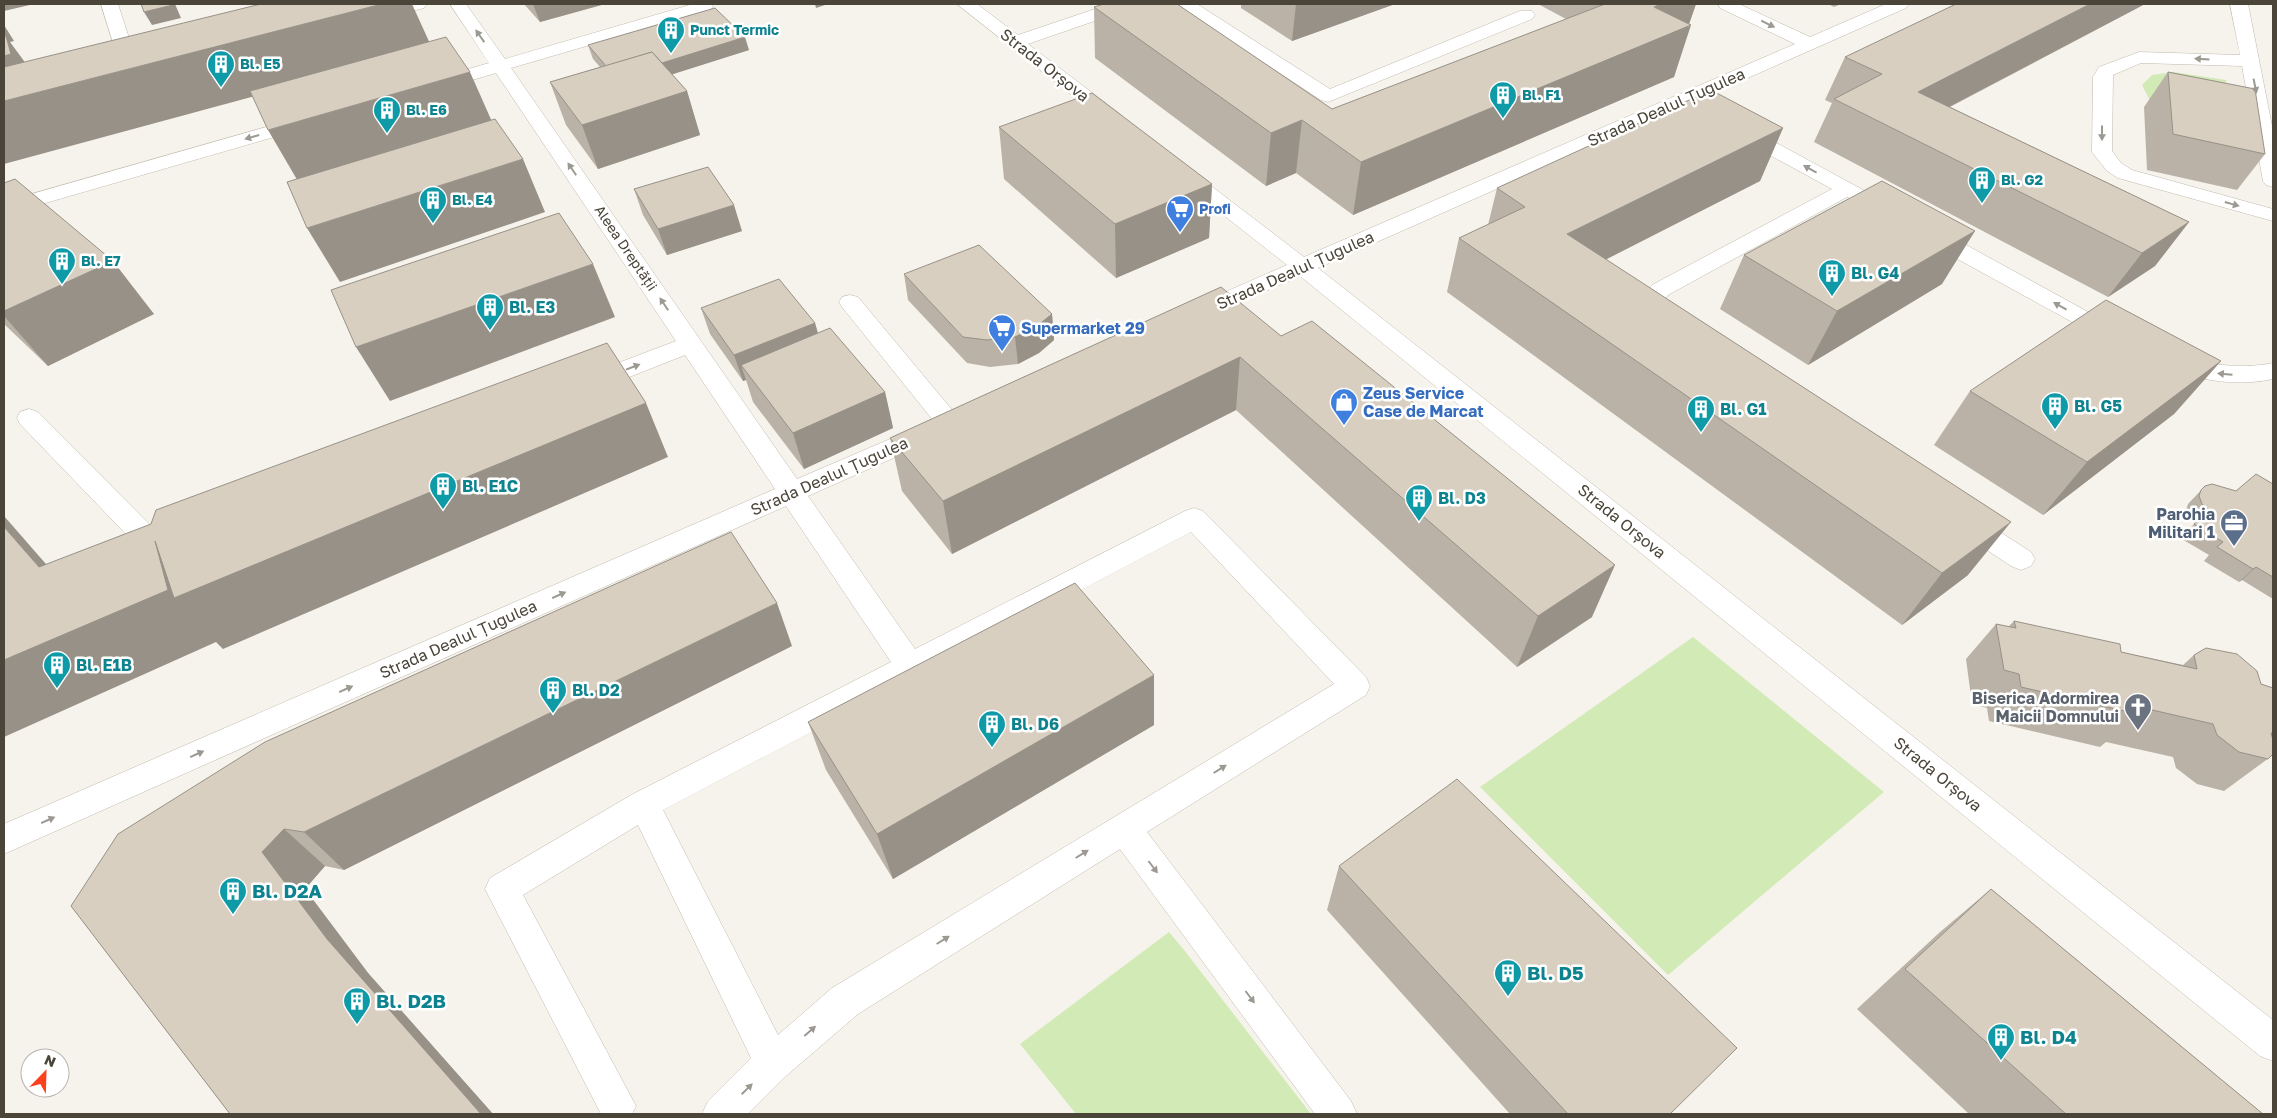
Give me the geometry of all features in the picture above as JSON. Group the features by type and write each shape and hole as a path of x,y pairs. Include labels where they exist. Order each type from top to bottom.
{"street":[{"path":"108,4 134,78"},
{"path":"361,19 418,4"},
{"name":"Aleea Dreptății","path":"458,4 793,492 909,666"},
{"name":"Strada Orșova","path":"966,4 1131,133"},
{"path":"1016,42 1126,4"},
{"path":"1186,4 1328,96 1526,15 1505,4"},
{"path":"1726,4 1810,44"},
{"name":"Strada Dealul Țugulea","path":"1176,323 1900,4"},
{"path":"2240,4 2273,180"},
{"path":"416,90 704,6"},
{"path":"2251,61 2139,57 2106,71 2102,77 2102,152 2114,167 2125,174 2273,216"},
{"path":"115,83 152,73"},
{"path":"1684,100 1872,203"},
{"path":"4,209 322,117"},
{"name":"Strada Orșova","path":"1162,157 1303,267 2273,1043"},
{"path":"1686,337 1661,321 1653,311 1653,296 1660,290 1846,189"},
{"path":"1915,226 2130,344"},
{"name":"Strada Dealul Țugulea","path":"4,840 958,419 850,302"},
{"path":"571,390 691,344"},
{"path":"2158,357 2193,369 2224,375 2260,374 2273,371"},
{"path":"29,418 158,550 186,539"},
{"path":"1942,506 2022,559"},
{"path":"617,1106 502,890 644,804 1194,518 1355,686 845,1000 773,1063 721,1114"},
{"path":"644,804 773,1063"},
{"path":"1124,828 1338,1114"}],"green space":[{"path":"2173,72 2226,80 2230,115 2149,99 2142,85 2152,75"},
{"path":"1693,637 1884,792 1668,975 1480,787"},
{"path":"1169,932 1311,1114 1076,1114 1020,1044"}],"building":[{"path":"141,4 173,4 173,5 144,12"},
{"path":"261,4 382,4 4,101 4,67"},
{"path":"1104,4 1177,4 1332,109 1605,4 1661,4 1654,7 1691,25 1361,162 1302,120 1271,133 1094,7"},
{"path":"1956,4 2090,4 1918,92 2189,222 2142,253 1834,99 1882,74 1845,57"},
{"path":"715,8 745,37 662,63 652,52 606,66 588,45"},
{"path":"6,36 11,54 4,56 4,37"},
{"path":"446,37 470,72 268,130 250,91"},
{"path":"652,52 687,91 582,125 550,82"},
{"path":"2168,72 2255,89 2265,154 2173,134"},
{"path":"1711,90 1783,128 1567,234 2011,522 1942,573 1459,238 1525,207 1497,188"},
{"path":"1092,93 1212,184 1115,224 999,127"},
{"path":"495,119 523,159 307,228 287,182"},
{"path":"708,167 734,205 658,229 634,189"},
{"path":"15,179 113,261 4,311 4,183"},
{"path":"1882,181 1975,231 1837,311 1744,255"},
{"path":"559,213 593,264 356,347 331,290"},
{"path":"979,245 1052,314 1037,326 1015,337 987,340 963,337 904,274"},
{"path":"779,279 815,323 734,355 701,308"},
{"path":"1221,287 1281,336 1312,321 1615,565 1538,616 1240,357 943,501 890,438"},
{"path":"2106,300 2221,361 2087,462 1970,391"},
{"path":"830,328 885,392 793,433 741,365"},
{"path":"607,343 646,403 174,598 155,541 168,590 4,660 4,527 39,567 151,524 156,510"},
{"name":"Parohia Militari 1","path":"2256,474 2273,484 2273,577 2256,567 2253,569 2217,547 2223,542 2194,524 2210,511 2202,504 2199,496 2205,486 2212,484 2236,491"},
{"path":"731,532 777,603 304,832 284,829 262,852 327,939 481,1114 230,1114 71,906 118,834 265,742"},
{"path":"1075,583 1154,675 877,834 808,722"},
{"path":"2014,621 2120,644 2121,652 2197,669 2194,655 2206,648 2237,654 2257,671 2261,684 2273,688 2273,733 2271,733 2273,754 2268,759 2239,752 2217,735 2213,724 2135,706 2137,714 2021,687 2019,674 2004,670 1996,624 2016,628"},
{"name":"Bl. D5","path":"1457,779 1737,1048 1670,1114 1568,1114 1339,866"},
{"path":"1991,889 2263,1114 2066,1114 1905,969"}],"place":[{"name":"Punct Termic","path":"671,54"},
{"name":"Bl. E5","path":"221,88"},
{"name":"Bl. F1","path":"1503,119"},
{"name":"Bl. E6","path":"387,134"},
{"name":"Bl. G2","path":"1982,204"},
{"name":"Bl. E4","path":"433,224"},
{"name":"Profi","path":"1180,233"},
{"name":"Bl. E7","path":"62,285"},
{"name":"Bl. G4","path":"1832,297"},
{"name":"Bl. E3","path":"490,331"},
{"name":"Supermarket 29","path":"1002,352"},
{"name":"Zeus Service Case de Marcat","path":"1344,426"},
{"name":"Bl. G5","path":"2055,430"},
{"name":"Bl. G1","path":"1701,433"},
{"name":"Bl. E1C","path":"443,510"},
{"name":"Bl. D3","path":"1419,522"},
{"name":"Parohia Militari 1","path":"2234,547"},
{"name":"Bl. E1B","path":"57,689"},
{"name":"Bl. D2","path":"553,714"},
{"name":"Biserica Adormirea Maicii Domnului","path":"2138,731"},
{"name":"Bl. D6","path":"992,748"},
{"name":"Bl. D2A","path":"233,915"},
{"name":"Bl. D5","path":"1508,997"},
{"name":"Bl. D2B","path":"357,1025"},
{"name":"Bl. D4","path":"2001,1061"}]}
